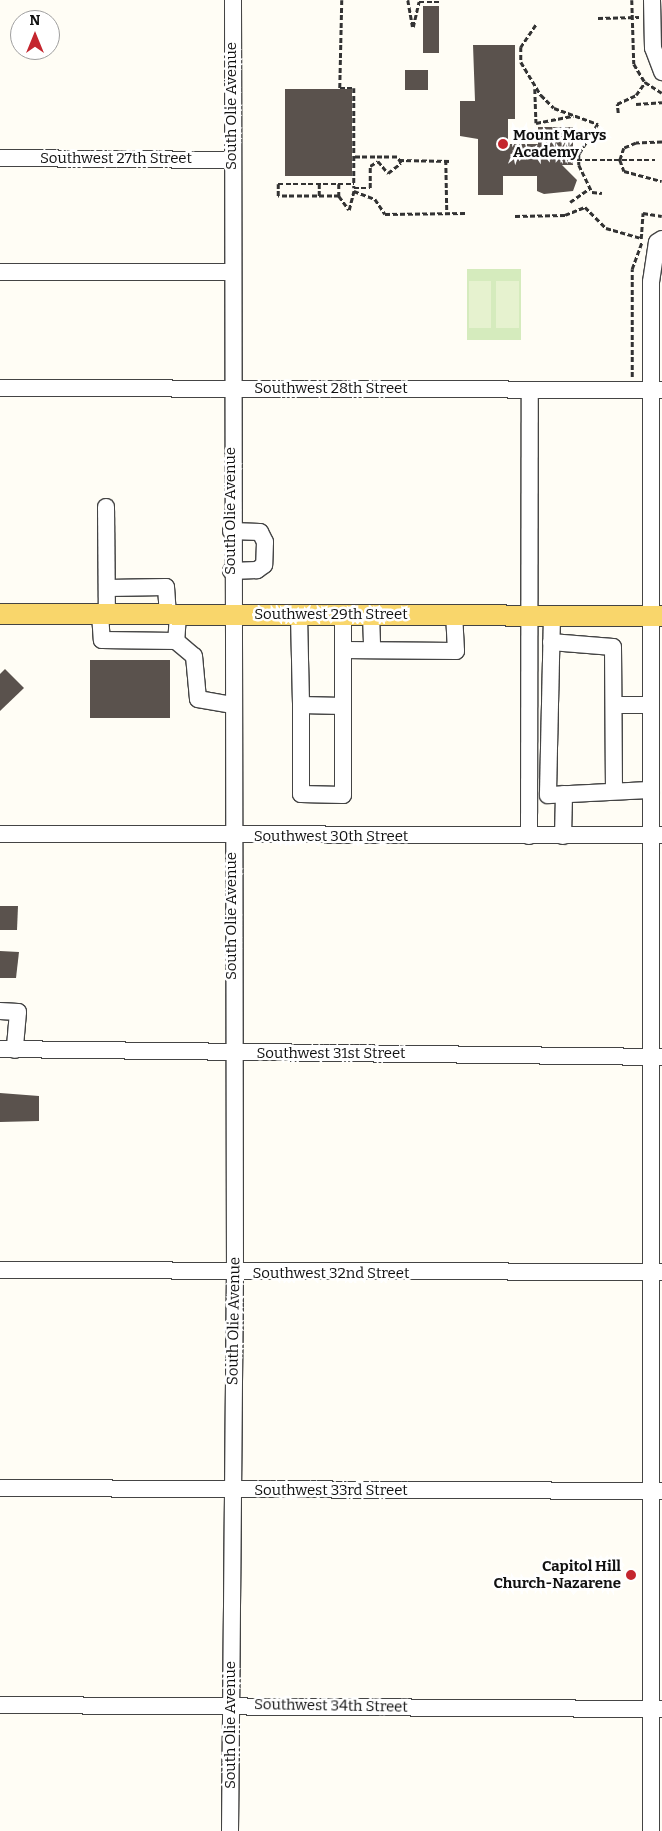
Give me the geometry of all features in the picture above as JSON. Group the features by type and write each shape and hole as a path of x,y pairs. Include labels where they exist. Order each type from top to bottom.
{"main road":[{"name":"Southwest 29th Street","path":"1,615 657,616"}],"street":[{"name":"South Olie Avenue","path":"230,1831 232,1705 230,1492 235,1274 232,1054 231,615 233,0"},
{"path":"652,0 652,48 662,72"},
{"name":"Southwest 27th Street","path":"0,158 232,160"},
{"path":"651,1831 658,1709 658,1057 657,835 651,790 651,705 657,616 656,390 650,282 656,242 662,239"},
{"path":"0,272 232,272"},
{"name":"Southwest 28th Street","path":"0,388 656,390"},
{"path":"529,836 530,390"},
{"path":"106,507 107,588 102,640 176,641 194,656 198,699 232,705"},
{"path":"231,531 260,532 265,542 264,565 256,570 231,572"},
{"path":"107,588 166,587 173,615 176,641"},
{"path":"299,615 301,794 343,795 343,615"},
{"path":"372,615 372,649"},
{"path":"343,650 456,651 454,616"},
{"path":"552,616 548,794 651,790"},
{"path":"551,642 613,647 616,705 614,790"},
{"path":"301,705 343,706"},
{"path":"616,705 651,705"},
{"path":"563,836 564,794"},
{"name":"Southwest 30th Street","path":"0,834 232,838 657,835"},
{"path":"0,1011 18,1012 8,1049"},
{"name":"Southwest 31st Street","path":"8,1049 232,1054 658,1057"},
{"name":"Southwest 32nd Street","path":"0,1270 235,1274 657,1272"},
{"name":"Southwest 33rd Street","path":"0,1488 230,1492 658,1491"},
{"name":"Southwest 34th Street","path":"0,1705 658,1709"}],"path":[{"path":"339,184 339,196 349,210 354,190 354,88 340,88 342,0"},
{"path":"408,0 413,27 419,2 439,2"},
{"path":"598,18 652,17"},
{"path":"536,26 521,47 521,62 527,64 536,87 554,108 598,124 578,160"},
{"path":"618,114 617,104 636,95 645,82"},
{"path":"536,87 536,123 573,116"},
{"path":"636,104 662,102"},
{"path":"662,142 636,143 624,148 620,160 624,171 662,181"},
{"path":"354,157 451,161"},
{"path":"354,190 370,188 370,166 378,161 388,173 401,163 399,160"},
{"path":"446,160 447,213"},
{"path":"578,160 655,160"},
{"path":"578,160 590,188 602,193"},
{"path":"339,196 278,196 278,184 354,184"},
{"path":"319,184 319,196"},
{"path":"570,202 590,188"},
{"path":"354,190 375,199 385,214 464,213"},
{"path":"515,216 565,215 585,207 606,228 641,238"},
{"path":"641,243 643,213 662,216"}],"green space":[{"path":"467,269 521,269 521,340 467,340"},
{"path":"469,281 491,281 491,328 469,328"},
{"path":"496,281 519,281 519,328 496,328"}],"building":[{"path":"423,6 439,6 439,53 423,53"},
{"path":"473,45 515,45 515,119 508,119 508,144 538,144 538,127 573,127 573,165 562,165 577,180 573,191 544,194 537,191 537,176 503,176 503,195 478,195 478,139 460,136 460,101 475,101"},
{"path":"405,70 428,70 428,90 405,90"},
{"path":"285,89 352,89 352,176 285,176"},
{"path":"90,660 170,660 170,718 90,718"},
{"path":"5,669 24,688 0,711 0,674"},
{"path":"0,906 18,906 17,930 0,930"},
{"path":"0,951 19,952 16,978 0,978"},
{"path":"0,1093 39,1096 39,1121 0,1122"}],"place":[{"name":"Mount Marys Academy","path":"503,144"},
{"name":"Capitol Hill Church-Nazarene","path":"631,1575"}]}
